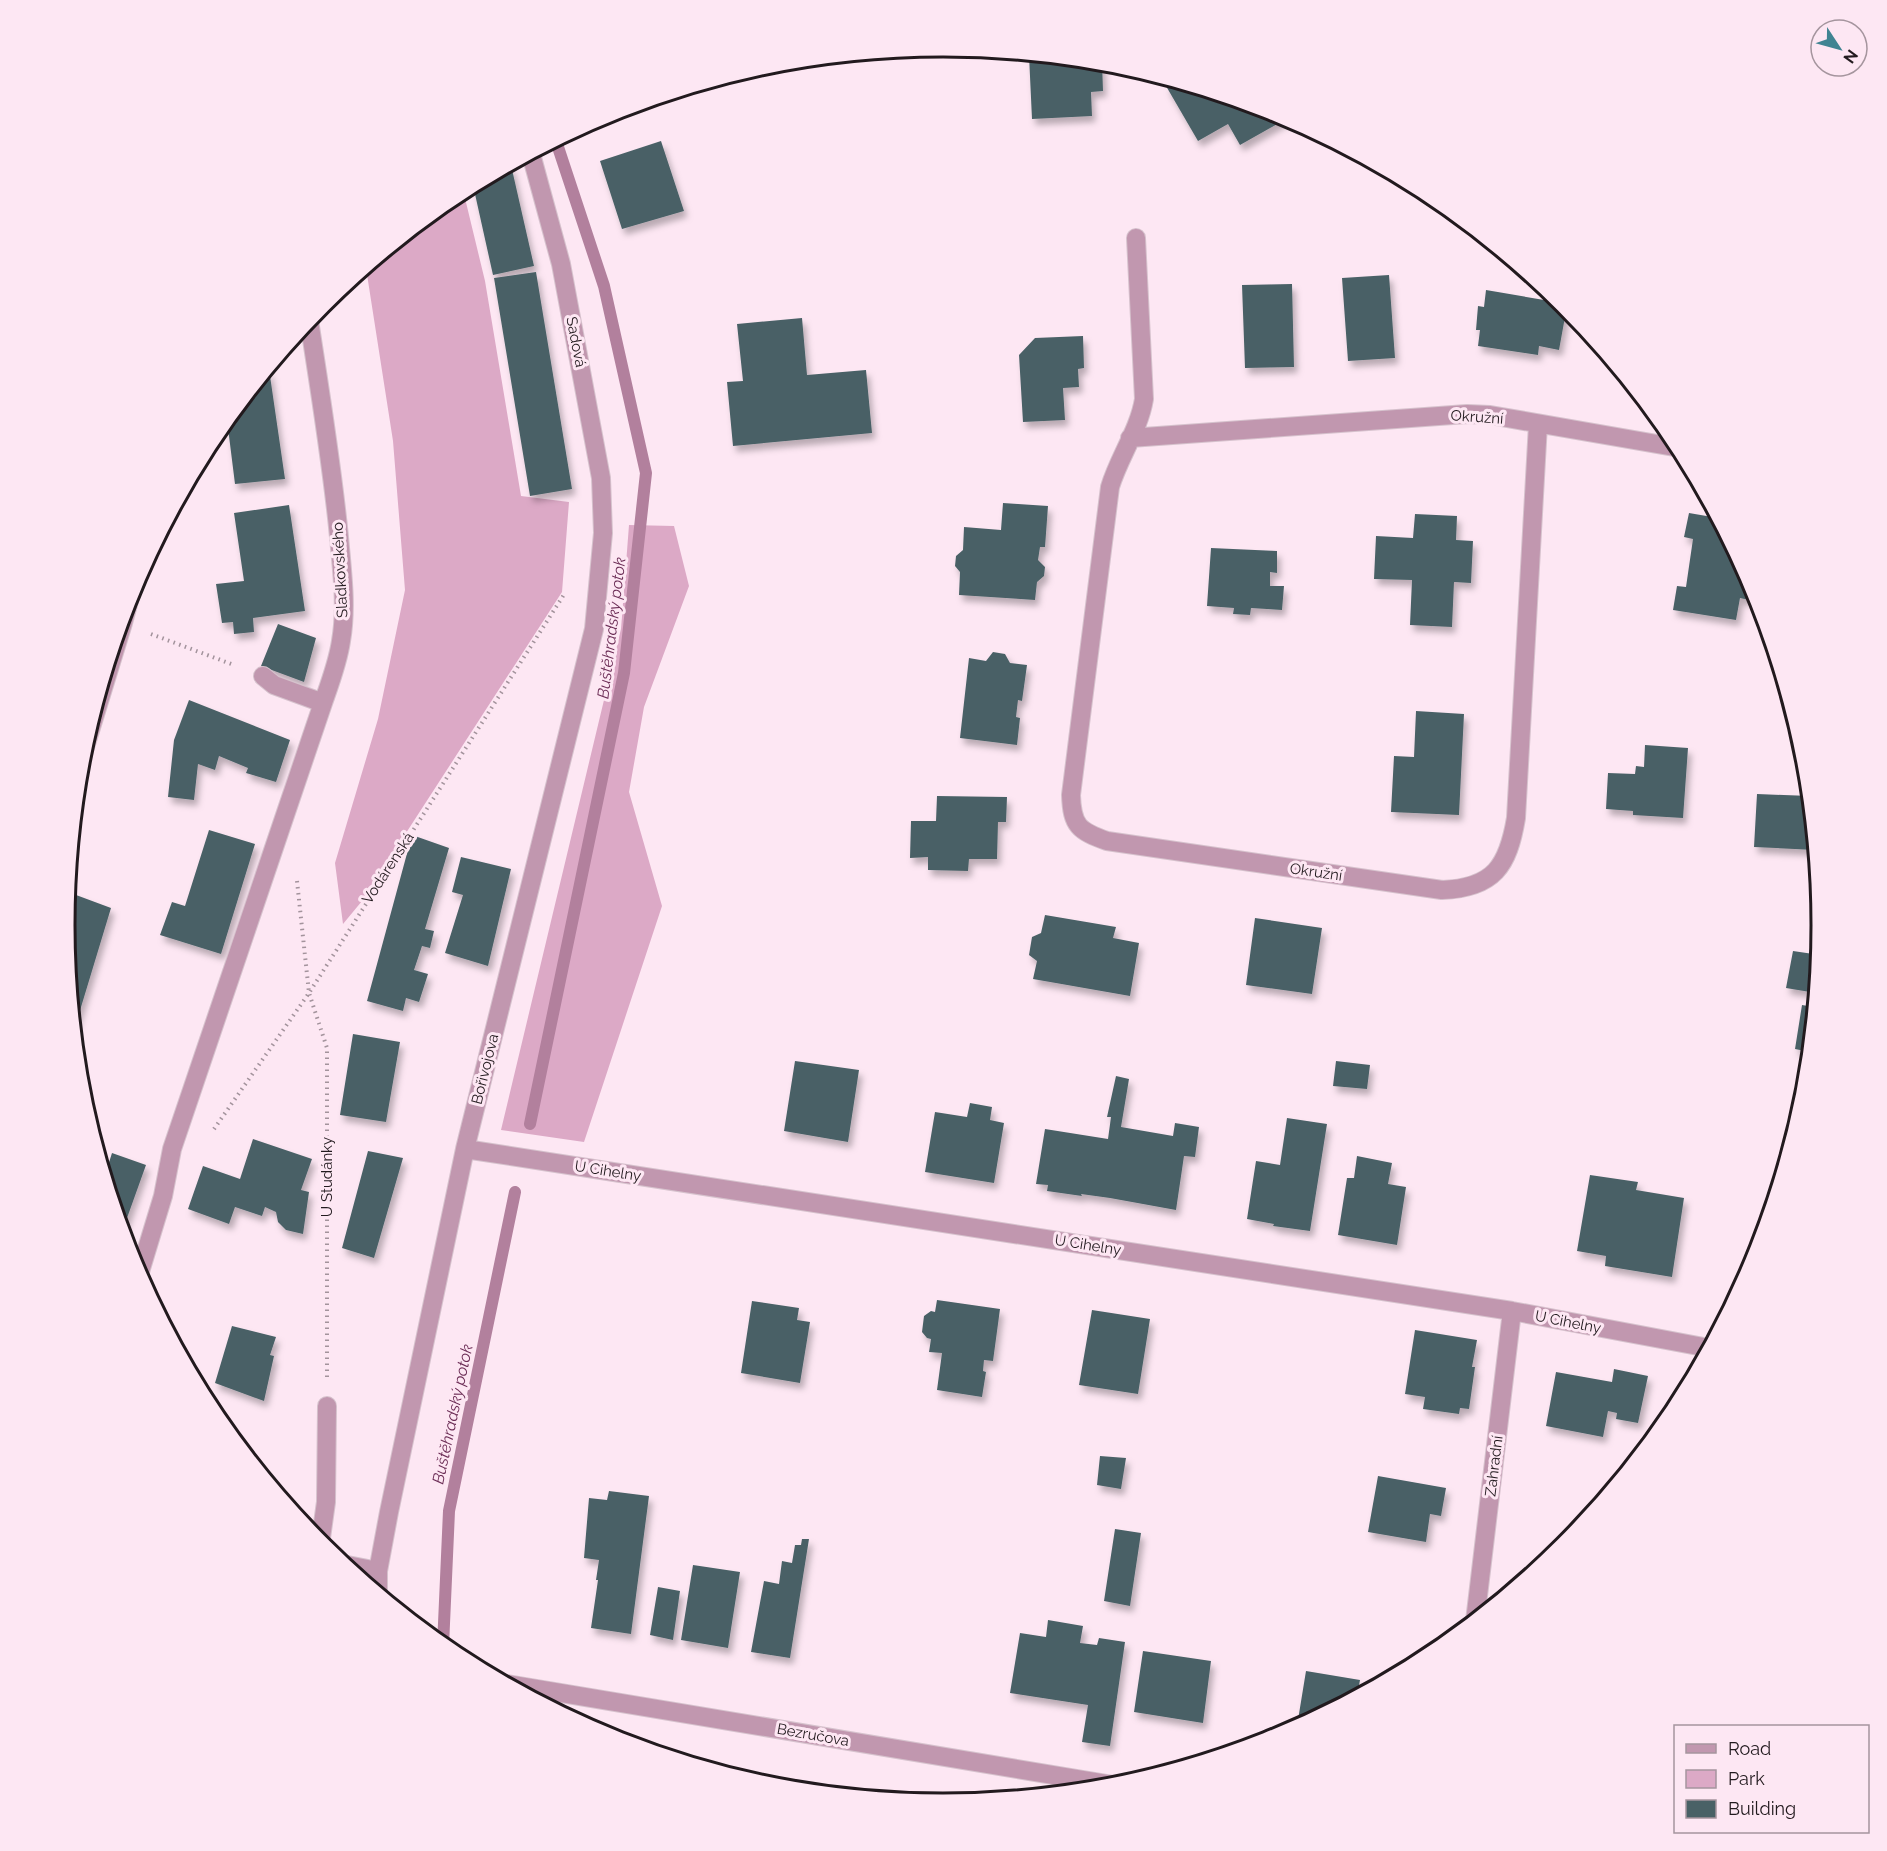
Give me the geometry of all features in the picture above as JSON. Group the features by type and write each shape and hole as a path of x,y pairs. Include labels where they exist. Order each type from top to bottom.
{"street":[{"name":"Sadová","path":"533,161 561,264 601,478 603,533"},
{"name":"Okružní","path":"1136,238 1144,399 1139,420 1118,464 1110,488 1073,776 1071,809 1076,824 1089,834 1107,841 1442,890 1460,890 1475,886 1487,879 1507,854 1516,818 1538,424"},
{"name":"Sladkovského","path":"143,1262 163,1196 172,1149 323,703 341,641 344,616 343,577 334,490 311,331"},
{"name":"Okružní","path":"1130,438 1467,414 1490,415 1668,446"},
{"name":"Bořivojova","path":"378,1584 378,1571 389,1512 465,1149 594,629 603,533"},
{"path":"262,676 274,685 323,703"},
{"name":"U Cihelny","path":"465,1149 1512,1311 1703,1347"},
{"name":"Zahradní","path":"1476,1612 1512,1311"},
{"path":"322,1532 326,1502 327,1406"},
{"path":"359,1567 378,1571"},
{"name":"Bezručova","path":"527,1687 1090,1781"}],"path":[{"name":"Vodárenská","path":"207,1138 309,993 571,583"},
{"path":"129,625 262,676"},
{"name":"U Studánky","path":"297,880 309,993 327,1048 327,1406"}],"green space":[{"path":"465,200 485,281 521,496 569,502 562,592 362,901 343,924 335,863 378,719 405,590 393,441 367,276 415,236"},
{"path":"629,525 674,526 689,586 644,707 629,792 662,906 584,1142 501,1130 621,629"}],"building":[{"path":"1029,62 1102,72 1103,91 1091,92 1092,116 1032,119"},
{"path":"1166,87 1223,103 1278,124 1240,145 1228,124 1198,141"},
{"path":"661,141 684,211 622,229 600,161"},
{"path":"512,171 534,266 493,275 475,194"},
{"path":"536,272 572,489 530,496 494,278"},
{"path":"1389,275 1395,358 1348,361 1342,278"},
{"path":"1292,284 1294,367 1245,368 1242,285"},
{"path":"1486,290 1544,298 1565,318 1559,350 1539,346 1538,355 1478,346 1480,330 1476,330 1478,306 1484,307"},
{"path":"802,318 807,375 866,370 872,433 733,446 727,382 743,381 737,324"},
{"path":"1083,336 1084,368 1078,369 1079,387 1063,388 1065,420 1023,422 1019,355 1035,338"},
{"path":"270,378 285,479 235,484 229,432"},
{"path":"1003,503 1048,506 1045,547 1040,547 1038,560 1045,567 1044,576 1037,582 1035,600 959,595 960,572 955,566 956,556 963,550 964,527 1001,530"},
{"path":"289,505 305,611 253,618 254,632 234,634 233,622 222,623 216,584 244,581 234,513"},
{"path":"1689,513 1709,516 1749,600 1740,598 1736,620 1673,610 1677,586 1686,587 1693,539 1684,537"},
{"path":"1415,514 1457,516 1456,540 1473,541 1471,583 1454,582 1452,627 1410,625 1412,580 1374,579 1376,536 1413,538"},
{"path":"1211,548 1277,551 1277,573 1270,572 1270,586 1284,586 1282,610 1251,608 1250,615 1233,614 1234,608 1207,606"},
{"path":"278,624 316,638 304,682 261,666"},
{"path":"993,652 1005,654 1010,663 1027,665 1022,701 1018,700 1016,717 1020,718 1017,745 960,738 969,658 986,661"},
{"path":"189,700 290,740 276,782 246,773 248,768 219,756 215,770 198,764 194,800 168,797 174,740"},
{"path":"1416,711 1464,714 1459,815 1391,812 1394,756 1414,757"},
{"path":"1645,745 1688,748 1683,818 1633,815 1633,811 1606,809 1608,773 1635,774 1636,766 1644,767"},
{"path":"1757,794 1802,796 1808,850 1754,847"},
{"path":"937,796 1007,797 1006,822 998,822 997,859 969,859 968,871 928,870 928,857 910,858 911,821 936,821"},
{"path":"209,830 255,844 221,954 160,935 172,902 185,906"},
{"path":"412,835 449,848 425,929 434,931 430,948 422,946 414,970 428,974 419,1002 406,998 403,1011 367,1001"},
{"path":"461,857 511,869 488,966 445,953 463,895 452,892"},
{"path":"76,895 111,908 80,1012 75,926"},
{"path":"1045,915 1116,927 1113,938 1139,943 1130,996 1033,979 1037,961 1029,955 1032,937 1041,933"},
{"path":"1255,918 1322,928 1312,994 1246,985"},
{"path":"1793,951 1811,954 1809,992 1786,988"},
{"path":"1802,1005 1808,1006 1803,1051 1795,1049"},
{"path":"353,1034 400,1042 386,1122 340,1115"},
{"path":"795,1061 859,1070 848,1142 784,1131"},
{"path":"1336,1061 1370,1065 1367,1089 1333,1086"},
{"path":"1116,1076 1129,1079 1121,1127 1173,1136 1175,1123 1199,1127 1195,1157 1184,1156 1176,1210 1110,1198 1047,1191 1048,1185 1036,1184 1045,1129 1108,1139 1111,1117 1107,1117"},
{"path":"970,1103 992,1107 990,1120 1004,1123 994,1183 925,1172 935,1112 967,1117"},
{"path":"1287,1118 1327,1124 1310,1231 1273,1226 1274,1224 1247,1219 1256,1161 1280,1165"},
{"path":"253,1139 312,1159 301,1190 309,1192 303,1234 286,1230 278,1222 276,1212 265,1207 262,1216 235,1207 229,1224 188,1209 203,1166 240,1179"},
{"path":"368,1151 403,1158 374,1258 342,1248"},
{"path":"112,1153 146,1165 126,1220 121,1205 109,1163"},
{"path":"1357,1156 1392,1163 1388,1184 1406,1187 1397,1245 1338,1235 1347,1178 1354,1178"},
{"path":"1590,1175 1638,1182 1636,1190 1684,1198 1672,1277 1605,1266 1606,1256 1577,1251"},
{"path":"937,1300 1000,1309 993,1361 984,1360 983,1371 986,1372 982,1397 937,1390 942,1353 929,1352 931,1339 922,1332 924,1316 931,1311 935,1312"},
{"path":"752,1301 799,1308 797,1320 810,1322 800,1383 741,1373"},
{"path":"1092,1310 1150,1319 1138,1394 1079,1385"},
{"path":"232,1326 276,1337 270,1355 274,1356 264,1401 215,1383"},
{"path":"1415,1330 1477,1340 1472,1367 1475,1367 1469,1409 1460,1408 1459,1414 1423,1409 1425,1397 1405,1394"},
{"path":"1614,1369 1648,1376 1638,1423 1616,1419 1617,1413 1608,1411 1603,1437 1546,1426 1556,1372 1612,1382"},
{"path":"1100,1456 1126,1458 1121,1489 1097,1485"},
{"path":"1378,1476 1446,1488 1441,1516 1430,1514 1426,1542 1368,1532"},
{"path":"609,1491 649,1496 631,1634 591,1628 599,1560 584,1558 589,1498 607,1500"},
{"path":"1115,1529 1141,1533 1130,1606 1104,1601"},
{"path":"802,1539 809,1539 790,1658 751,1652 764,1581 779,1584 782,1561 792,1563 795,1545 801,1545"},
{"path":"693,1565 740,1572 728,1648 681,1640"},
{"path":"658,1587 680,1591 673,1640 650,1635"},
{"path":"1048,1620 1083,1626 1080,1643 1097,1645 1099,1638 1125,1642 1110,1746 1082,1742 1088,1705 1010,1693 1020,1633 1046,1637"},
{"path":"1143,1651 1211,1661 1203,1723 1134,1712"},
{"path":"1306,1671 1360,1680 1358,1688 1298,1718"}],"waterway":[{"name":"Buštěhradský potok","path":"530,1124 624,673 646,473 604,286 558,147"},
{"name":"Buštěhradský potok","path":"443,1635 449,1511 515,1192"}]}
